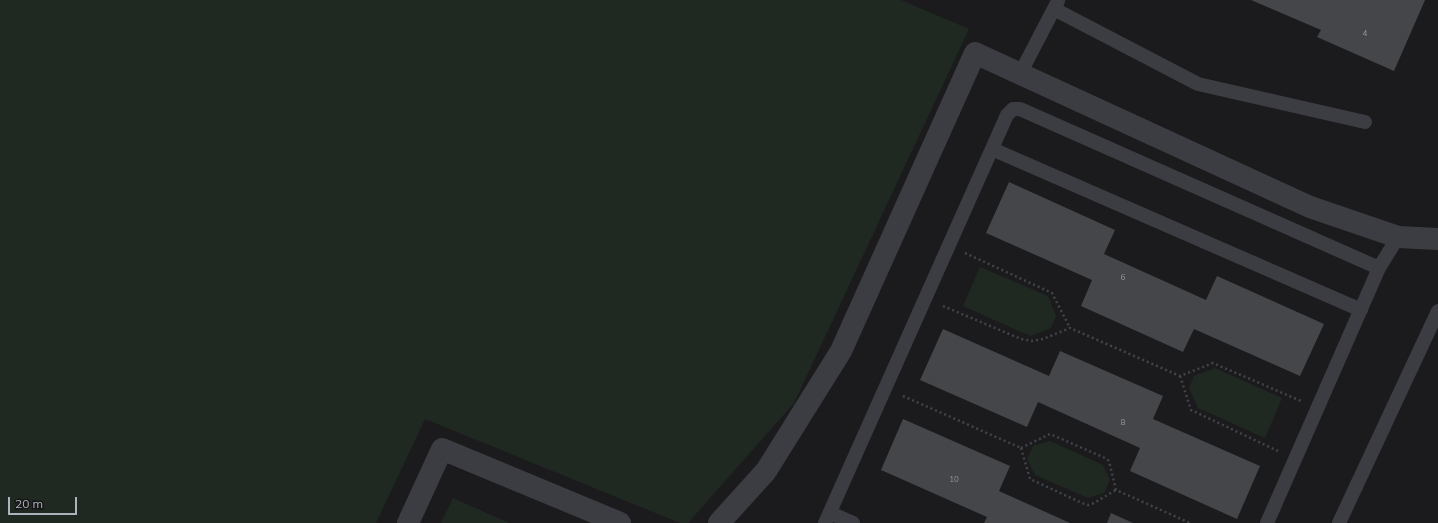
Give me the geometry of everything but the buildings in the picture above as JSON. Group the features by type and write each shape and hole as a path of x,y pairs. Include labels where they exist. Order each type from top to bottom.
{"street":[{"path":"719,523 766,471 841,351 975,53 1310,207 1398,237 1438,239"},
{"path":"408,523 442,449 620,523"}],"lane":[{"path":"1020,74 1056,4 1198,84 1365,122"},
{"path":"854,523 827,518 1007,115 1013,109 1020,109 1379,268"},
{"path":"992,149 1361,310"},
{"path":"1267,523 1379,268 1398,237"},
{"path":"1339,523 1438,311"}],"path":[{"path":"964,253 1052,293 1070,328 1180,376 1213,363 1302,401"},
{"path":"942,305 1021,339 1032,342 1070,328"},
{"path":"1180,376 1192,410 1279,451"},
{"path":"901,395 1021,448 1050,434 1103,457 1108,460 1110,465 1116,490"},
{"path":"1021,448 1030,479 1082,503 1088,505 1094,503 1116,490"},
{"path":"1116,490 1190,523"}],"shaded area":[{"path":"0,0 901,0 969,29 794,403 688,523 680,523 425,419 376,523 0,523"},
{"path":"980,267 1048,296 1056,316 1051,328 1030,336 963,306"},
{"path":"1215,368 1282,398 1265,438 1198,408 1189,388 1194,376"},
{"path":"1050,441 1103,465 1110,480 1104,493 1088,498 1035,475 1027,459 1033,446"},
{"path":"453,498 509,523 441,523"}]}
